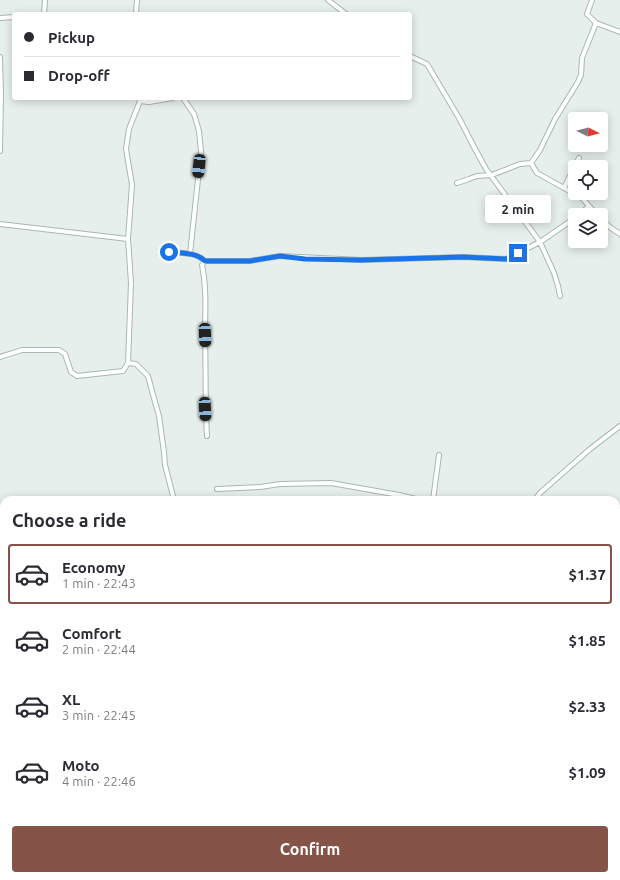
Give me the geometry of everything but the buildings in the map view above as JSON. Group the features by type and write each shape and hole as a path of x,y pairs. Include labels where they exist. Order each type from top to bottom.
{"street":[{"path":"44,12 45,0"},
{"path":"136,0 136,12"},
{"path":"328,0 343,12"},
{"path":"592,0 587,14 596,23 620,32"},
{"path":"0,18 12,17"},
{"path":"531,163 540,150 555,119 578,82 581,75 582,58 596,23"},
{"path":"412,57 427,64 459,118 486,169 492,175 540,242 554,273 560,296"},
{"path":"0,58 0,151"},
{"path":"0,357 22,350 59,350 65,354 71,372 77,376 123,371 128,363 131,283 128,239 132,185 126,149 129,129 140,100"},
{"path":"143,100 149,102 160,100"},
{"path":"184,100 194,114 199,131 201,151 190,254"},
{"path":"564,188 579,158"},
{"path":"456,182 469,180 477,176 492,175 520,164 531,163"},
{"path":"531,163 537,173 582,198 588,206"},
{"path":"169,252 190,254 201,257 205,261 250,261 280,256 305,259 361,260 463,257 506,259 540,242 568,223"},
{"path":"0,224 128,239"},
{"path":"608,226 620,234"},
{"path":"205,261 202,265 206,306 204,395 206,436"},
{"path":"128,363 136,364 148,376 159,416 165,465 173,496"},
{"path":"538,496 590,449 620,426"},
{"path":"434,496 439,455"},
{"path":"217,489 260,487 280,484 331,483 403,496"}],"route":[{"path":"169,252 190,254 201,257 205,261 250,261 280,256 305,259 361,260 463,257 506,259 518,253"}]}
